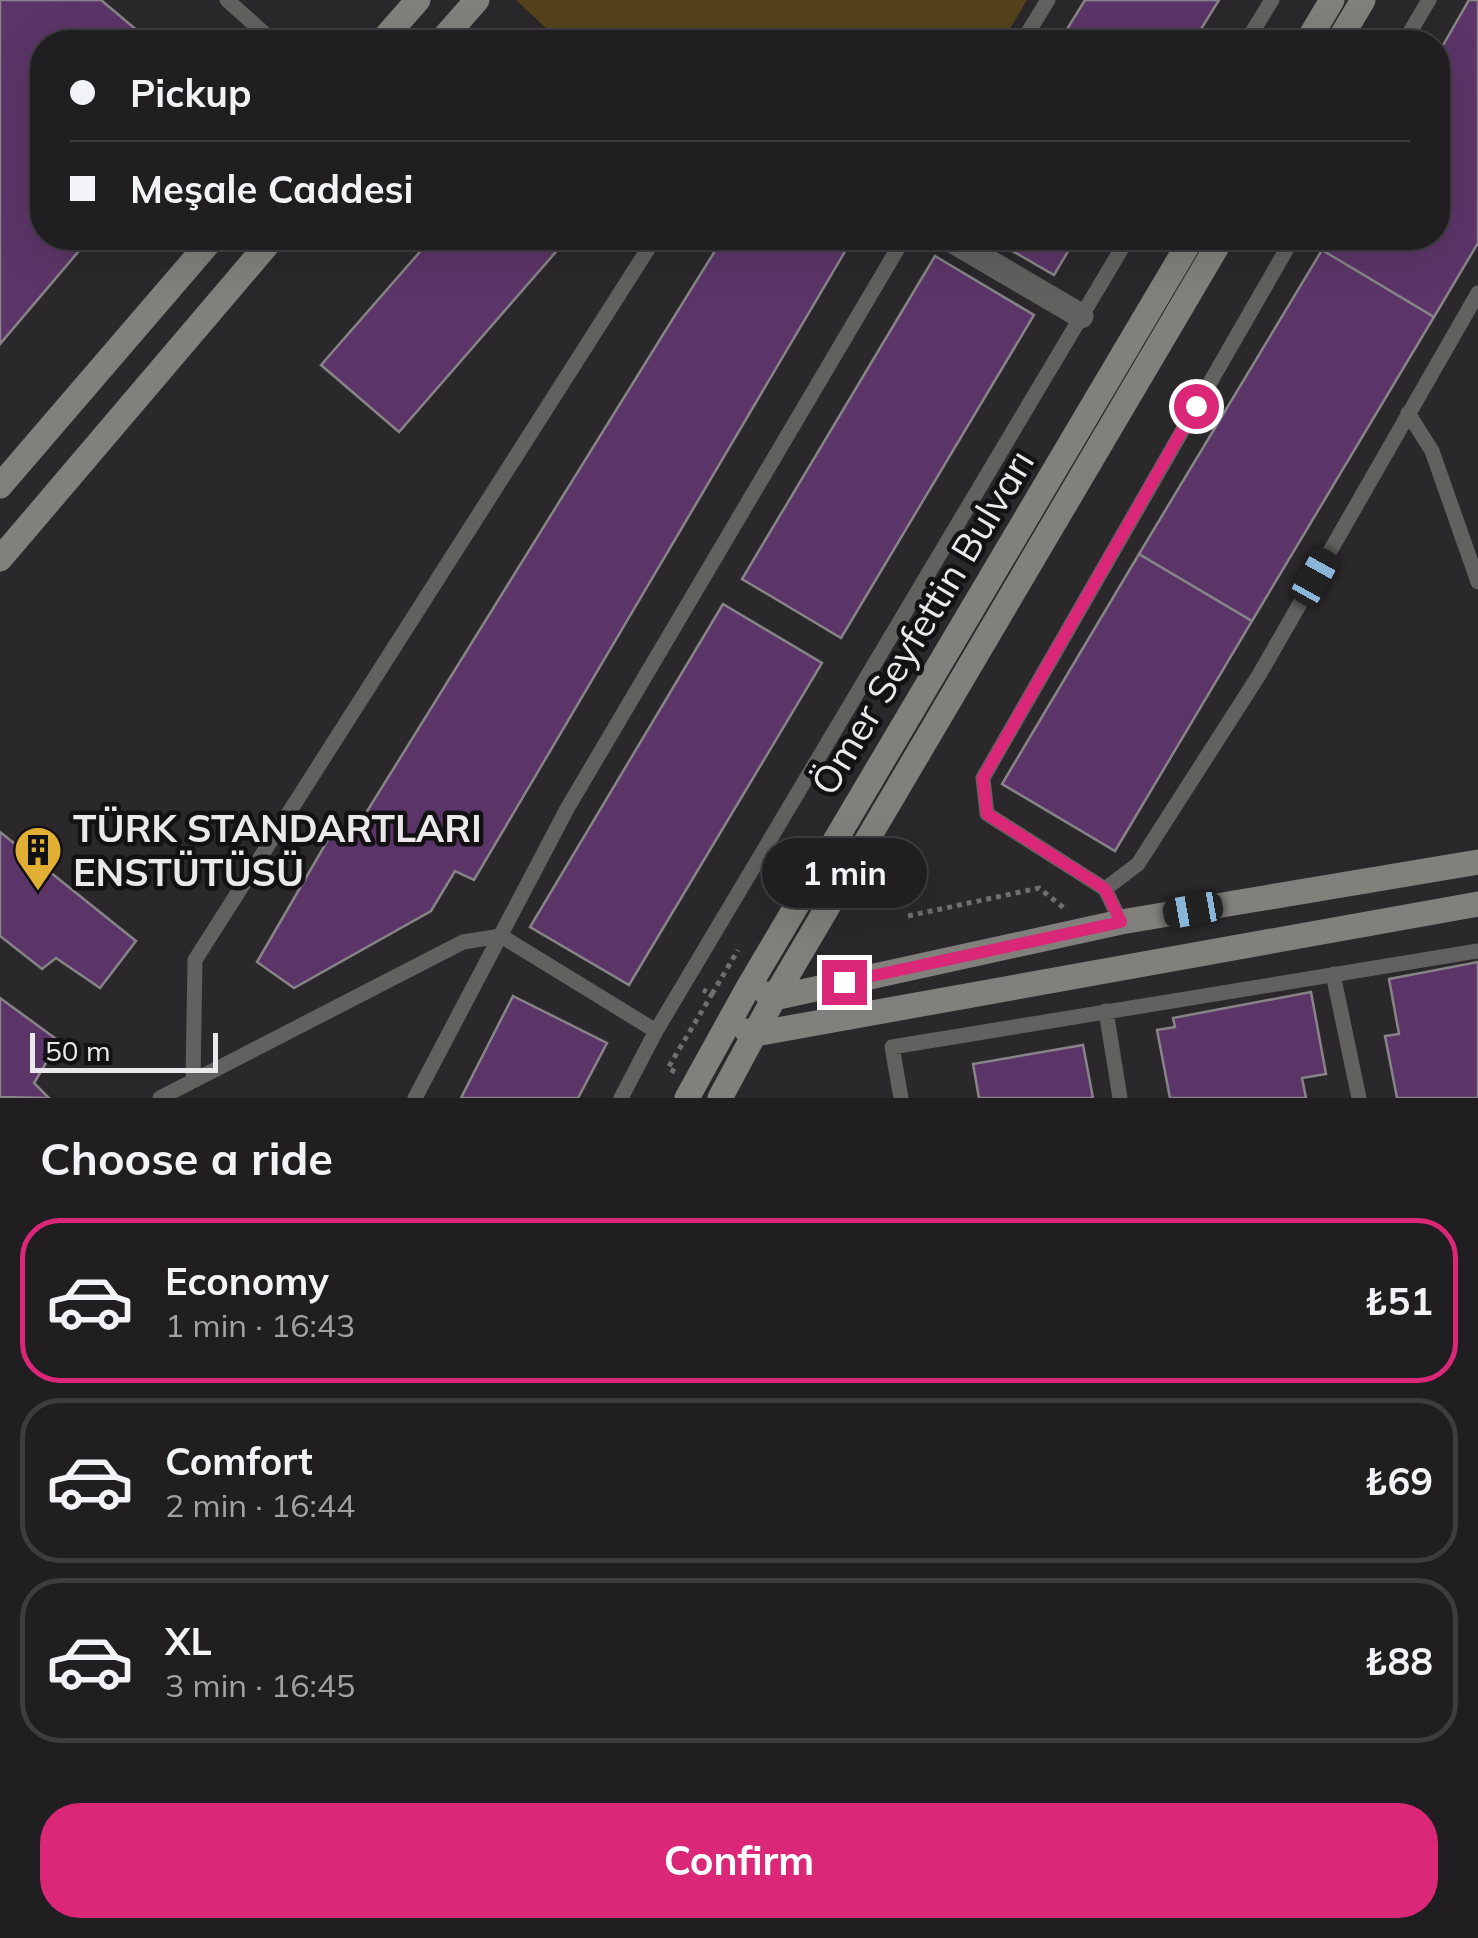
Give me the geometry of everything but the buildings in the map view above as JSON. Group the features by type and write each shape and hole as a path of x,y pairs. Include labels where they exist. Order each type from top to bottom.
{"street":[{"path":"392,30 418,0"},
{"path":"451,30 477,0"},
{"path":"1314,30 1332,0"},
{"path":"1345,30 1363,0"},
{"path":"0,486 203,250"},
{"path":"0,559 263,250"},
{"path":"968,250 1080,316"},
{"name":"Ömer Seyfettin Bulvarı","path":"687,1098 749,986 1185,250"},
{"name":"Ömer Seyfettin Bulvarı","path":"720,1098 774,998 1215,250"},
{"path":"749,986 774,998 1121,922 1478,862"},
{"path":"728,1024 755,1034 1478,904"}],"lane":[{"path":"227,0 261,30"},
{"path":"1029,30 1048,0"},
{"path":"1253,30 1272,0"},
{"path":"1411,30 1429,0"},
{"path":"193,1081 196,960 647,250"},
{"path":"414,1098 568,807 897,250"},
{"path":"621,1098 686,980 1121,250"},
{"path":"1121,922 1105,889 987,814 983,778 1286,250"},
{"path":"1105,889 1138,864 1259,675 1478,293"},
{"path":"1408,413 1432,451 1478,582"},
{"path":"160,1098 463,942 501,936 656,1031"},
{"path":"901,1098 892,1046 1478,950"},
{"path":"1333,974 1359,1098"},
{"path":"1106,1011 1120,1098"}],"path":[{"path":"908,916 1039,888 1089,929"},
{"path":"678,1053 738,950"},
{"path":"686,980 712,994"}],"shaded area":[{"path":"516,0 1027,0 1009,30 548,30"}],"place":[{"name":"TÜRK STANDARTLARI ENSTÜTÜSÜ","path":"38,892"}],"route":[{"path":"844,982 1121,922 1105,889 987,814 983,778 1196,406"}]}
